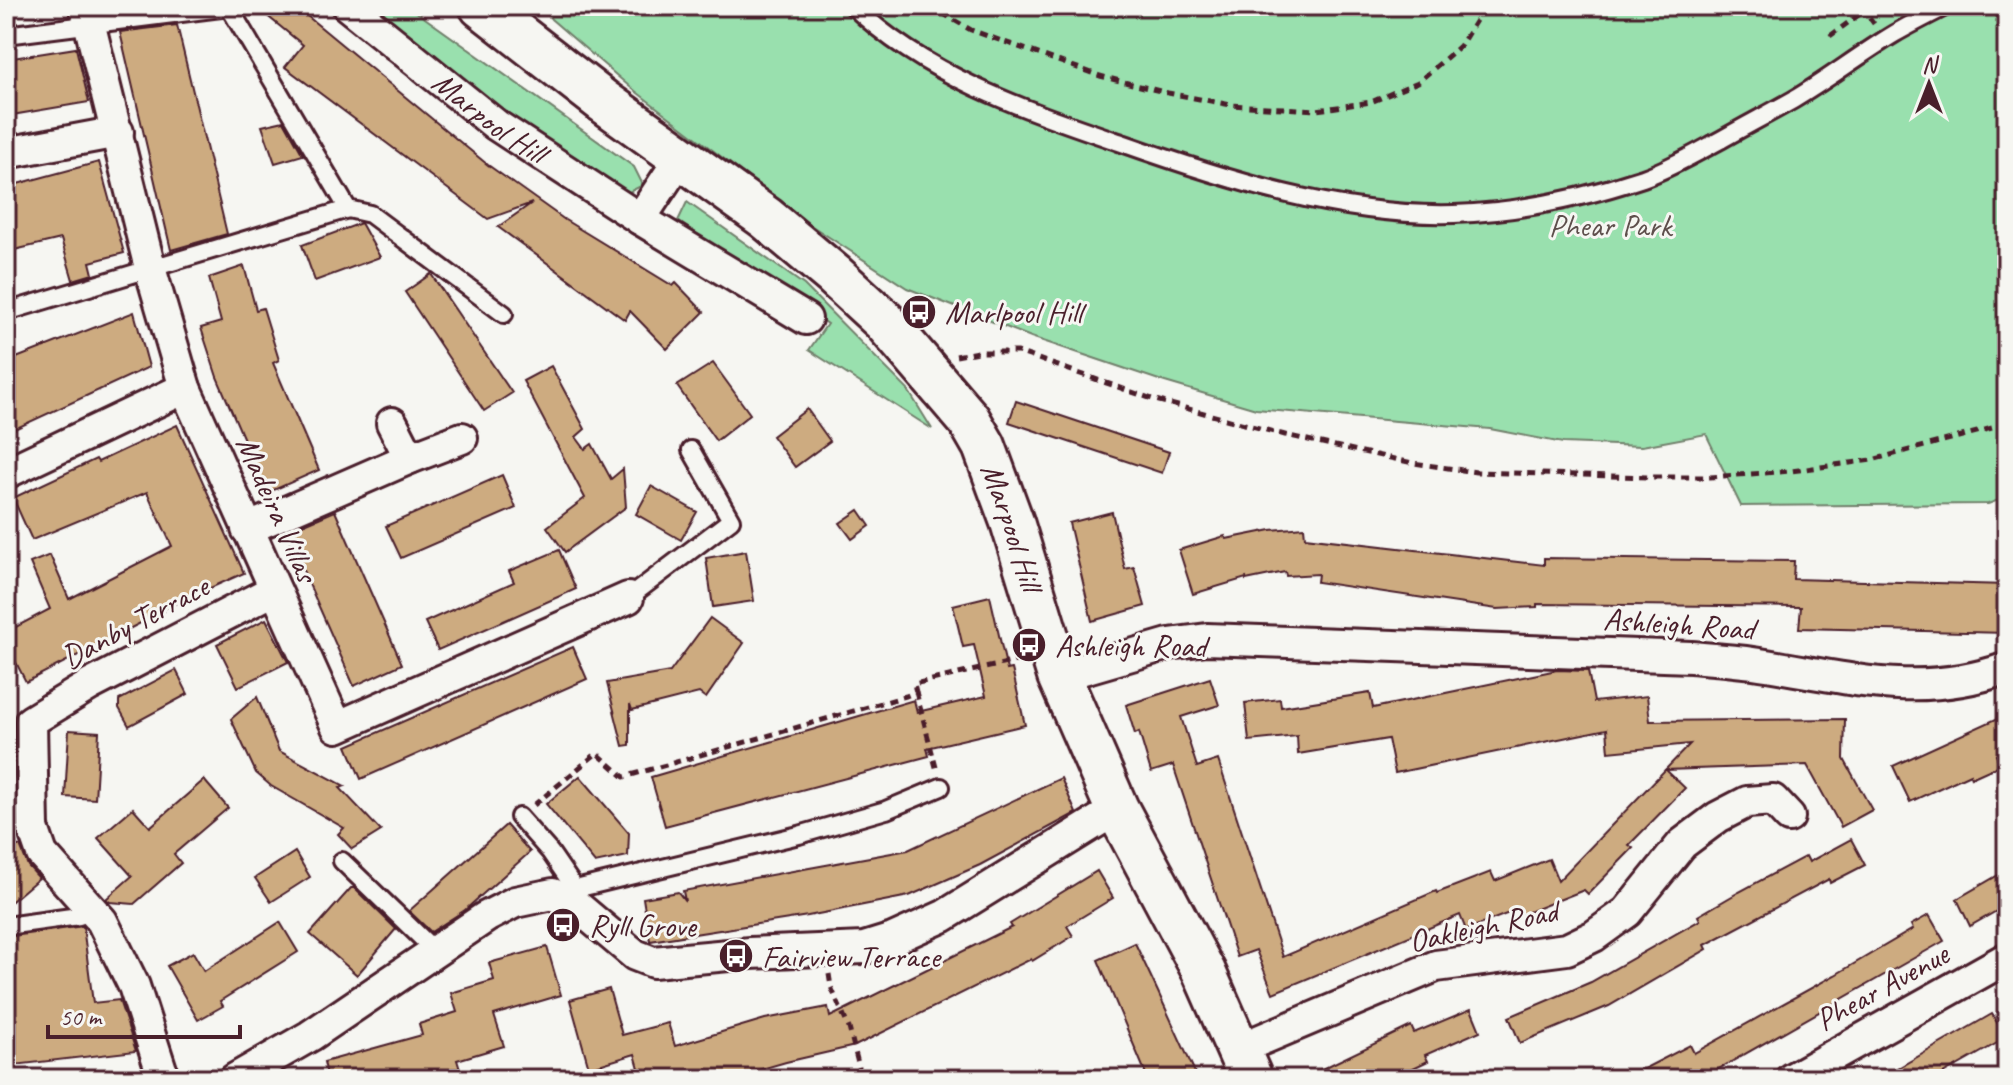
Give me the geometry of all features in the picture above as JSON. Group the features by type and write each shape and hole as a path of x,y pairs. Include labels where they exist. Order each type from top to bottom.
{"street":[{"name":"Marpool Hill","path":"348,6 496,125 640,219 806,319"},
{"name":"Marpool Hill","path":"481,6 522,40 766,218 834,275 884,321 969,420 984,446 1012,522 1059,676 1117,809 1197,959 1245,1064"},
{"name":"Madeira Villas","path":"88,15 150,268 185,388 337,727 628,598"},
{"path":"6,153 118,132"},
{"path":"640,219 681,157"},
{"path":"6,473 185,388"},
{"path":"392,423 410,458"},
{"path":"247,529 462,438"},
{"name":"Danby Terrace","path":"20,828 31,721 90,685 274,590"},
{"name":"Ashleigh Road","path":"1059,676 1169,644 1207,639 1691,657 1752,663 1849,681 1920,685 1984,676 2007,668"},
{"name":"Oakleigh Road","path":"1245,1064 1436,966 1567,949 1594,936 1627,912 1682,844 1718,817 1747,802 1773,800 1789,817"},
{"path":"235,1079 310,1036 486,917 515,902 564,891 578,907 635,955 653,962 750,953 864,948 893,939 944,916 1117,809"},
{"path":"20,828 102,921 134,986 164,1079"},
{"name":"Phear Avenue","path":"1791,1079 2007,958"}],"lane":[{"path":"853,6 902,47 940,68 1037,113 1135,148 1291,194 1399,211 1452,214 1538,205 1646,177 1686,159 1795,99 1894,34 1947,6"},
{"path":"6,35 88,15 229,7 348,209"},
{"path":"6,312 348,209 370,214 504,314"},
{"path":"628,598 731,520 691,450"},
{"path":"519,817 550,852 564,891 799,835 886,810 941,787"},
{"path":"342,861 435,951"},
{"path":"6,926 79,916 92,911"}],"path":[{"path":"930,6 971,30 1100,76 1231,105 1317,110 1371,102 1418,82 1460,46 1485,6"},
{"path":"1830,36 1864,11"},
{"path":"944,359 978,352 1018,352 1152,399 1285,435 1413,463 1476,472 1710,477 1791,471 1872,460 2007,424"},
{"path":"941,787 914,684 997,665"},
{"path":"519,817 597,753 624,777 916,692"},
{"path":"827,952 831,987 849,1028 862,1079"}],"green space":[{"path":"358,6 408,6 634,167 643,185 621,196 511,125"},
{"name":"Phear Park","path":"543,6 2007,6 2007,497 1988,504 1741,506 1706,434 1642,446 1563,443 1490,429 1256,409 1165,382 1031,337 907,288 812,226 630,87 551,19"},
{"path":"687,202 804,285 908,390 932,429 809,350 827,324 678,221"}],"building":[{"path":"255,6 295,6 488,165 565,220 673,286 676,283 704,312 667,349 630,311 625,320 498,227 532,203 488,219 285,67 303,45"},
{"path":"177,25 227,234 171,250 120,32"},
{"path":"76,48 89,102 6,116 6,59"},
{"path":"284,121 303,155 275,163 262,126"},
{"path":"99,162 124,253 90,262 93,274 73,280 61,239 6,252 6,187"},
{"path":"361,223 380,257 315,281 302,245"},
{"path":"244,266 256,310 263,308 279,360 273,363 319,470 267,493 217,377 201,328 221,322 209,278"},
{"path":"431,274 512,393 484,411 405,292"},
{"path":"134,312 149,367 6,433 6,362"},
{"path":"713,363 750,414 716,441 677,386"},
{"path":"551,366 585,429 576,437 585,449 592,444 611,479 623,469 626,507 565,552 547,527 585,498 523,381"},
{"path":"1016,401 1169,452 1162,473 1009,422"},
{"path":"807,409 830,441 795,467 772,436"},
{"path":"177,425 244,573 163,609 26,682 6,643 6,632 50,609 30,563 50,555 69,599 172,546 147,492 32,540 13,498"},
{"path":"502,475 516,508 401,558 386,526"},
{"path":"651,486 697,512 681,540 636,514"},
{"path":"859,510 870,526 852,539 840,523"},
{"path":"335,511 402,664 354,686 286,532"},
{"path":"1112,512 1125,569 1134,567 1145,606 1092,621 1069,523"},
{"path":"1304,527 1305,537 1544,565 1544,558 1794,561 1793,579 2007,585 2007,633 1799,628 1801,607 1537,604 1537,607 1497,609 1317,582 1318,574 1286,576 1285,572 1246,578 1193,594 1179,550 1225,536 1226,539"},
{"path":"559,550 576,589 438,650 425,622 514,582 509,571"},
{"path":"746,551 754,601 713,607 706,558"},
{"path":"990,596 1007,670 1012,669 1025,725 927,748 929,756 665,826 651,777 914,700 917,712 986,696 974,645 963,647 953,605"},
{"path":"710,618 744,643 706,698 699,693 632,710 630,704 630,745 623,746 607,683 670,672"},
{"path":"266,619 288,662 238,687 217,644"},
{"path":"573,647 587,679 361,779 347,746"},
{"path":"176,670 188,694 129,726 119,708 119,700"},
{"path":"1557,670 1588,671 1594,702 1647,696 1650,721 1845,719 1844,759 1872,810 1841,827 1807,765 1666,770 1685,788 1629,845 1633,848 1588,894 1584,890 1521,915 1519,909 1466,930 1460,915 1273,993 1256,950 1237,957 1173,765 1151,772 1139,732 1135,734 1126,705 1210,678 1219,705 1181,717 1197,767 1218,760 1283,957 1436,891 1491,872 1495,881 1549,859 1558,881 1690,744 1609,752 1607,729 1395,773 1388,739 1298,754 1297,736 1249,741 1245,703 1280,699 1281,707 1370,693 1373,708"},
{"path":"257,697 279,751 345,786 340,788 381,831 352,849 338,834 344,828 271,786 256,773 231,719"},
{"path":"2007,714 2007,750 1996,755 2000,765 1971,778 1970,774 1910,802 1893,766"},
{"path":"69,730 99,732 95,799 65,797"},
{"path":"580,776 629,833 628,856 595,863 546,804"},
{"path":"1061,778 1076,813 980,865 909,896 808,916 650,941 643,898 678,892 685,901 683,891 908,850"},
{"path":"204,780 228,808 174,854 181,863 134,904 106,899 132,876 98,838 133,808 150,827"},
{"path":"506,825 530,852 465,910 431,932 409,911"},
{"path":"1851,839 1865,865 1830,883 1829,879 1705,945 1707,949 1609,1006 1520,1043 1509,1017 1591,982 1700,920 1698,916 1739,892 1806,856 1809,862"},
{"path":"6,845 20,846 28,866 39,878 6,906"},
{"path":"295,852 310,877 271,902 255,878"},
{"path":"2007,870 2007,905 1970,926 1957,899"},
{"path":"1097,871 1113,898 1067,926 1073,936 1032,961 855,1046 727,1079 642,1079 635,1054 589,1068 570,1000 609,989 622,1035 668,1023 675,1046 765,1019 828,1007 830,1017 1012,927 1010,924"},
{"path":"351,888 396,929 357,975 310,934"},
{"path":"1929,915 1944,941 1701,1079 1624,1079 1690,1045 1694,1053 1835,975 1913,929 1911,925"},
{"path":"280,922 298,952 220,1001 223,1006 198,1020 167,966 193,952 204,971"},
{"path":"83,926 93,1003 119,1000 136,1051 6,1066 6,937"},
{"path":"1135,943 1198,1079 1148,1079 1098,960"},
{"path":"547,947 561,995 494,1015 504,1046 457,1060 463,1079 328,1079 324,1062 422,1035 419,1024 457,1012 451,993 494,980 489,963"},
{"path":"1471,1009 1480,1031 1425,1055 1428,1061 1390,1079 1301,1079 1411,1026 1414,1033"},
{"path":"1992,1014 2006,1038 1934,1079 1879,1079"}],"place":[{"name":"Marlpool Hill","path":"919,312"},
{"name":"Ashleigh Road","path":"1029,645"},
{"name":"Ryll Grove","path":"563,925"},
{"name":"Fairview Terrace","path":"736,956"}]}
